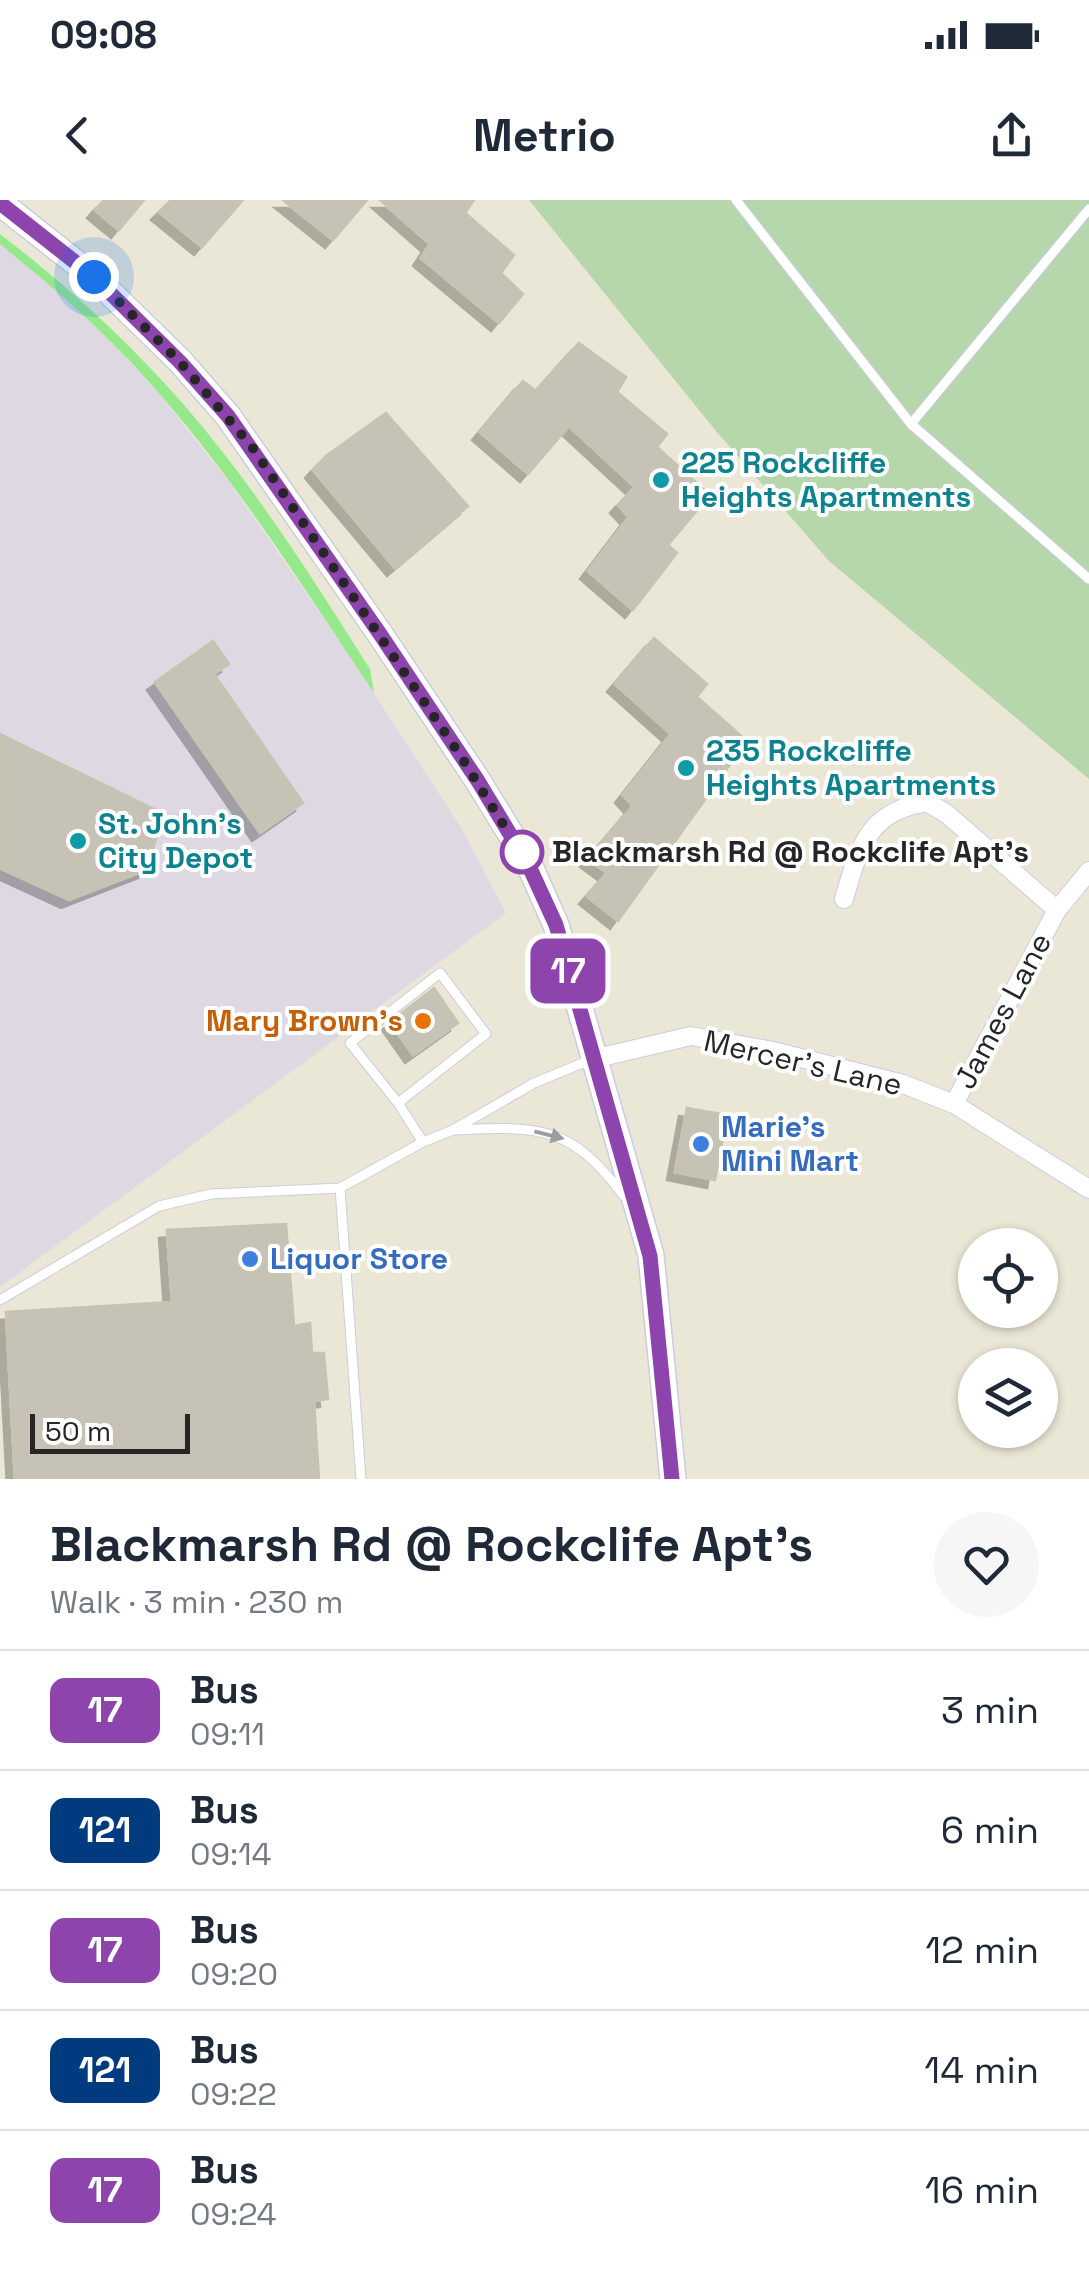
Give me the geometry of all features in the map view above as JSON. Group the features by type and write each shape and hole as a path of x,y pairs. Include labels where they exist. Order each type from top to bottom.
{"street":[{"path":"0,203 94,277 154,334 252,447 478,781 528,864 556,925 650,1256 672,1479"},
{"path":"844,899 858,855 882,818 900,806 927,802 947,814 1057,910"},
{"name":"James Lane","path":"954,1104 1057,910 1089,871"},
{"name":"Mercer's Lane","path":"592,1059 691,1036 718,1039 903,1084 954,1104 1089,1189"}],"lane":[{"path":"736,200 911,424 1089,579"},
{"path":"911,424 1089,209"},
{"path":"398,1103 486,1034 440,973 350,1043 398,1103 422,1142"},
{"path":"0,1300 159,1206 211,1194 340,1188 534,1083 592,1059"},
{"path":"453,1130 518,1127 566,1139 598,1162 640,1216"},
{"path":"340,1188 360,1479"}],"shaded area":[{"path":"0,244 84,312 161,396 230,483 351,658 460,826 506,913 0,1287"}],"green space":[{"path":"529,200 1089,200 1089,779 829,561 716,431"},
{"path":"0,234 120,337 211,437 349,635 370,669 374,693 283,557 186,426 101,332 0,244"}],"building":[{"path":"104,200 144,200 119,230 95,210"},
{"path":"171,200 243,200 202,247 159,212"},
{"path":"283,200 367,200 333,240"},
{"path":"380,200 474,200 465,213 514,255 501,273 523,294 499,323 421,258 430,244"},
{"name":"225 Rockcliffe Heights Apartments","path":"579,343 626,377 617,392 667,434 657,447 710,495 668,545 677,553 633,610 588,571 629,517 618,505 635,487 569,426 528,474 480,432 523,381 536,391"},
{"path":"386,413 468,506 395,568 313,470 326,456"},
{"name":"235 Rockcliffe Heights Apartments","path":"654,638 707,684 697,697 747,741 618,921 587,896 607,873 588,859 633,806 623,795 671,734 615,684"},
{"path":"213,641 229,664 214,674 303,803 260,833 155,682"},
{"name":"St. John's City Depot","path":"0,734 164,814 146,870 69,900 0,868"},
{"name":"Mary Brown's","path":"434,988 458,1023 413,1055 390,1022"},
{"name":"Marie's Mini Mart","path":"687,1108 727,1115 715,1180 675,1172"},
{"path":"286,1224 294,1326 310,1323 312,1353 324,1353 328,1399 314,1401 319,1479 15,1479 6,1312 172,1302 167,1230"}],"bus line":[{"name":"17","path":"0,203 94,277 154,334 228,416 380,634 528,864 556,925 650,1256 672,1479"}],"place":[{"name":"225 Rockcliffe Heights Apartments","path":"661,480"},
{"name":"235 Rockcliffe Heights Apartments","path":"686,768"},
{"name":"St. John's City Depot","path":"78,841"},
{"name":"Blackmarsh Rd @ Rockclife Apt's","path":"522,852"},
{"name":"Mary Brown's","path":"423,1021"},
{"name":"Marie's Mini Mart","path":"701,1144"},
{"name":"Liquor Store","path":"250,1259"}],"route":[{"path":"94,277 154,334 252,447 478,781 528,864 522,852"}]}
